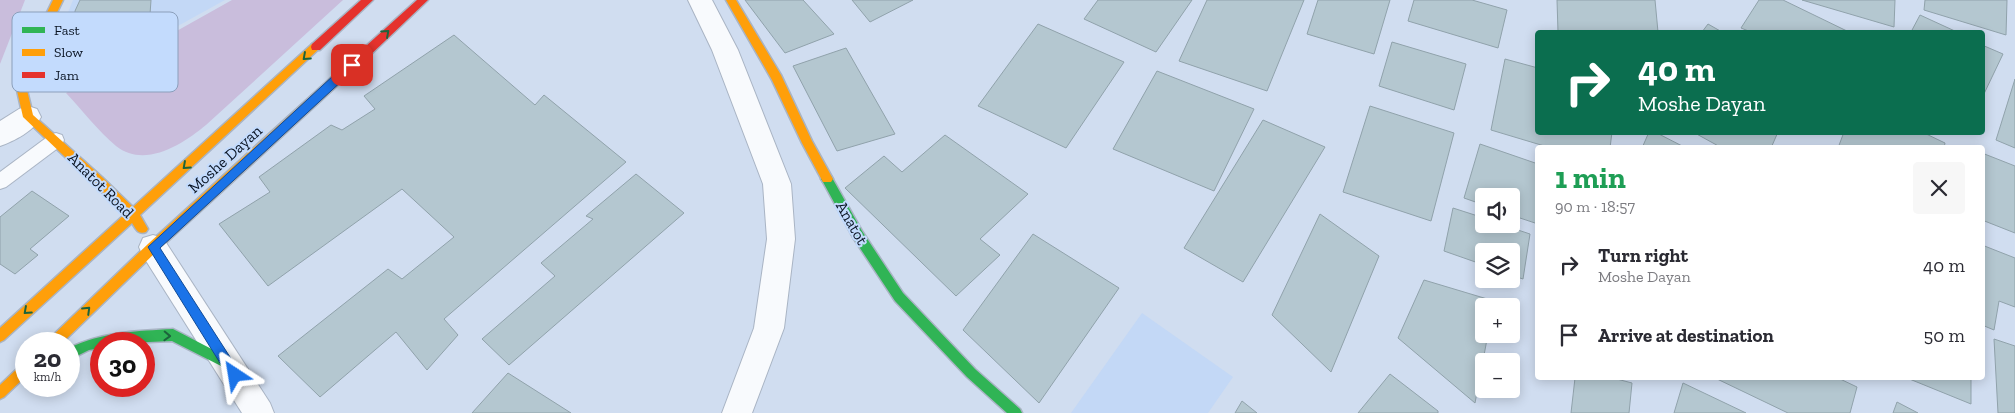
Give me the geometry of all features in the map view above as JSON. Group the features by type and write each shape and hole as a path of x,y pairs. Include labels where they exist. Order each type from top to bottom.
{"street":[{"path":"52,12 58,0"},
{"name":"Moshe Dayan","path":"0,336 368,0"},
{"name":"Moshe Dayan","path":"64,332 153,247 423,0"},
{"path":"700,0 725,50 777,184 781,239 769,328 737,413"},
{"name":"Anatot","path":"731,0 776,78 807,142 858,235 899,297 971,373 1016,413"},
{"path":"0,135 28,117 23,92"},
{"name":"Anatot Road","path":"28,117 56,140 133,215 259,413"},
{"path":"80,348 86,345 126,337 172,335 227,363"},
{"path":"4,390 15,379"},
{"path":"4,390 15,384"}],"lane":[{"path":"0,182 56,140"}],"shaded area":[{"path":"0,0 25,0 20,12 12,12 12,33 0,64"},
{"path":"73,0 225,0 178,26 178,12 68,12"},
{"path":"232,0 343,0 206,125 186,140 163,151 151,154 139,155 127,152 109,140 66,93 178,92 178,30"},
{"path":"1142,313 1233,377 1208,413 1071,413"}],"building":[{"path":"80,0 151,0 150,12 75,11"},
{"path":"745,0 803,0 834,34 785,53"},
{"path":"852,0 913,0 870,22"},
{"path":"1098,0 1192,0 1156,52 1084,19"},
{"path":"1207,0 1304,0 1267,91 1179,61"},
{"path":"1318,0 1390,0 1374,54 1307,34"},
{"path":"1414,0 1472,0 1507,10 1498,48 1408,21"},
{"path":"1557,0 1655,0 1658,30 1558,30"},
{"path":"1759,0 1783,0 1845,30 1746,30 1741,28"},
{"path":"1802,0 1895,0 1894,27"},
{"path":"1925,0 2007,0 2006,35 1924,10"},
{"path":"1920,15 1953,30 1912,30"},
{"path":"1038,24 1124,62 1066,148 978,106"},
{"path":"1708,24 1718,30 1704,30"},
{"path":"454,35 535,105 544,95 626,162 444,319 458,335 427,370 396,332 320,397 278,356 388,269 402,279 454,237 402,189 268,286 219,224 270,192 259,177 331,125 342,130 375,109 364,96"},
{"path":"1392,42 1466,64 1454,110 1379,86"},
{"path":"1985,46 2003,54 1985,92"},
{"path":"846,48 895,134 837,151 793,66"},
{"path":"1505,59 1535,67 1535,135 1612,135 1610,145 1541,145 1491,130"},
{"path":"1157,71 1254,109 1214,191 1113,149"},
{"path":"2015,79 2015,148 1996,140"},
{"path":"1370,106 1454,133 1431,221 1343,192"},
{"path":"1263,120 1325,147 1243,282 1184,248"},
{"path":"945,135 1028,194 980,239 1000,255 956,296 845,188 884,156 902,172"},
{"path":"1648,135 1661,135 1680,145 1643,145"},
{"path":"1698,135 1777,135 1772,145 1717,145"},
{"path":"1843,135 1928,135 1945,143 1945,145 1839,145"},
{"path":"1480,144 1535,163 1535,223 1520,218 1520,188 1475,188 1475,202 1464,198"},
{"path":"1985,154 2015,166 2015,233 1985,221"},
{"path":"636,174 684,213 509,365 482,339 555,276 541,263 593,219 586,216"},
{"path":"32,191 69,216 30,249 38,255 15,274 0,264 0,217"},
{"path":"1453,208 1475,215 1475,233 1520,233 1520,231 1530,234 1523,279 1520,278 1520,243 1475,243 1475,262 1444,251"},
{"path":"1320,214 1379,256 1331,372 1272,315"},
{"path":"1033,234 1119,288 1039,403 963,330"},
{"path":"1985,246 2015,258 2015,307 1999,301 1994,330 1985,326"},
{"path":"1424,280 1484,298 1475,298 1475,343 1486,343 1484,353 1475,353 1475,403 1398,338"},
{"path":"1994,339 2015,346 2015,413 1998,413"},
{"path":"508,373 571,413 472,413"},
{"path":"1390,374 1438,411 1438,413 1358,413"},
{"path":"1575,380 1621,380 1632,383 1629,413 1571,413"},
{"path":"1719,380 1842,380 1857,387 1850,413 1788,413"},
{"path":"1912,380 1971,380 1971,404"},
{"path":"1683,383 1746,413 1674,413"},
{"path":"1242,401 1257,413 1235,413"},
{"path":"1897,402 1918,413 1893,413"}],"traffic: fast":[{"path":"827,179 858,235 899,297 971,373 1016,413"},
{"path":"80,348 87,345 126,337 173,335 227,363"}],"traffic: slow":[{"path":"52,12 58,0"},
{"path":"731,0 777,78 807,143 827,179"},
{"path":"0,336 316,47"},
{"path":"64,332 153,247 360,58"},
{"path":"22,92 28,117 98,180 133,215 142,229"},
{"path":"0,393 15,379"}],"traffic: jam":[{"path":"316,47 368,0"},
{"path":"360,58 423,0"}],"route":[{"path":"235,375 153,247 352,65"}]}
